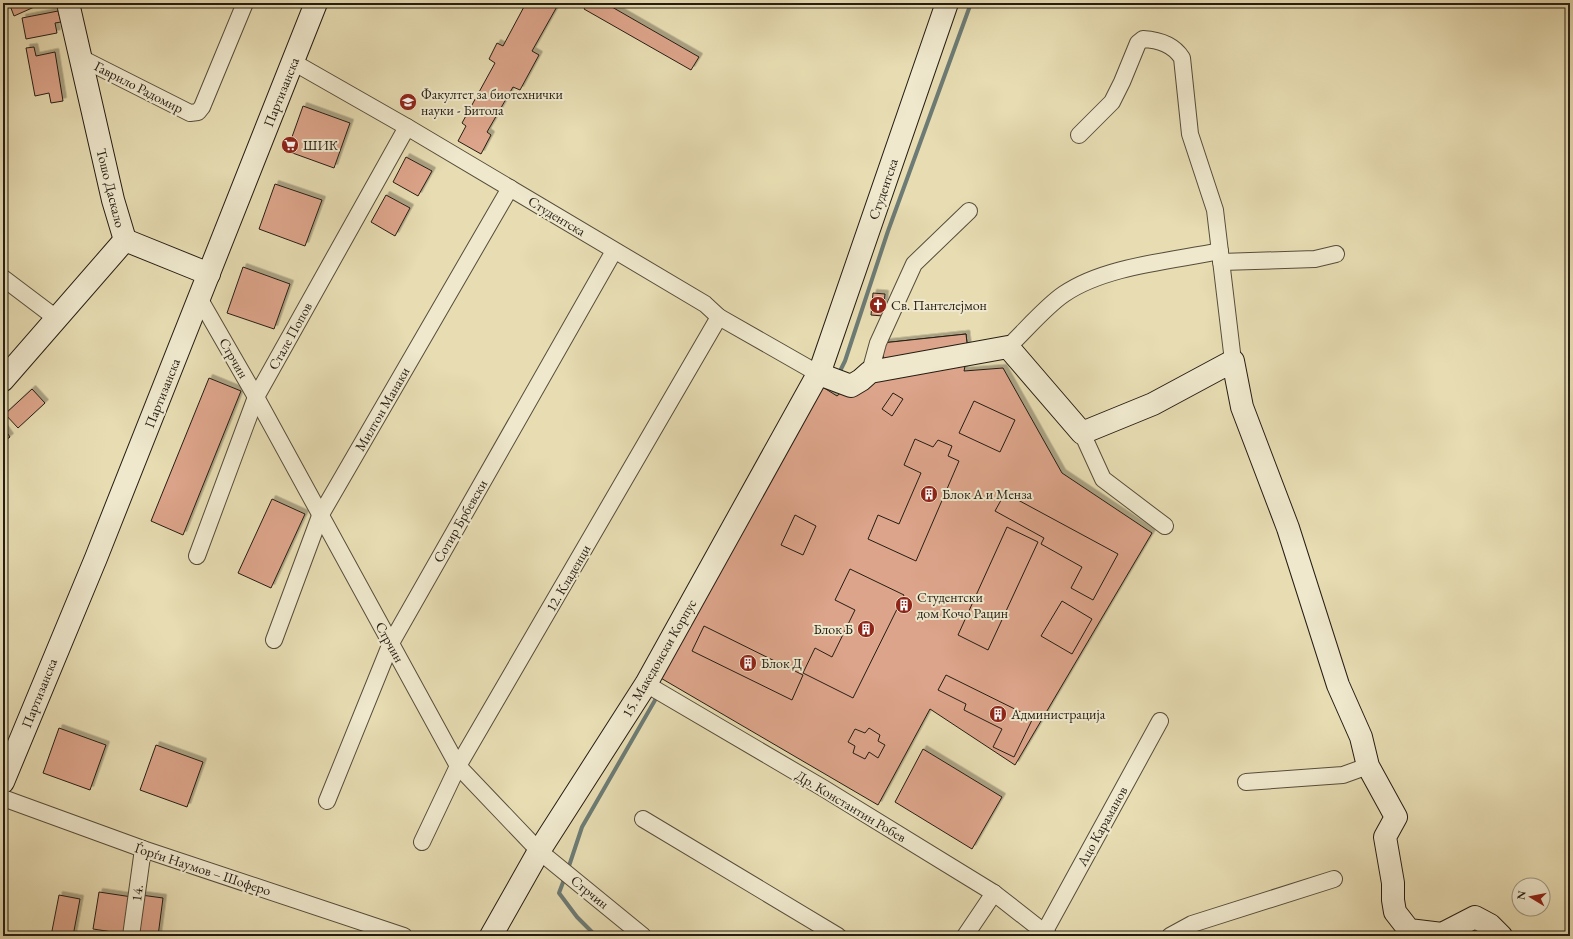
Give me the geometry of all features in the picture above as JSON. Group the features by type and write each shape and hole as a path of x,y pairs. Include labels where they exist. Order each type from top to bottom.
{"street":[{"name":"Тошо Даскало","path":"3,380 125,240 112,200 68,3"},
{"name":"Гаврило Радомир","path":"81,58 190,113 198,112 202,107 245,3"},
{"name":"Партизанска","path":"3,782 96,558 316,3"},
{"name":"Студентска","path":"293,62 510,188 705,304 720,317 818,374 947,3"},
{"path":"1078,135 1112,102 1138,43 1143,39 1150,39 1176,48 1182,58 1190,134 1215,210 1234,361 1242,407 1288,528 1338,685 1361,737 1368,766 1396,817 1385,837 1393,883 1395,912 1409,930 1442,934 1475,917 1490,925 1501,936"},
{"name":"Стале Попов","path":"197,556 256,397 407,127"},
{"name":"Милтон Манаки","path":"274,640 320,516 510,188"},
{"path":"870,372 878,343 914,264 969,211"},
{"path":"125,240 209,274"},
{"name":"Сотир Брбевски","path":"327,801 391,643 614,251"},
{"path":"818,374 850,385 861,380 870,372 1008,347 1062,295 1080,284 1119,271 1220,256 1315,259 1336,254"},
{"path":"3,278 56,318"},
{"name":"Стрчин","path":"199,298 256,397 458,766 539,852 643,936"},
{"name":"12. Кладенци","path":"422,842 458,766 720,317"},
{"path":"1008,347 1082,433 1103,480 1164,526"},
{"path":"1082,433 1153,404 1234,361"},
{"name":"15. Македонски Корпус","path":"491,936 539,852 646,684 818,374"},
{"name":"Др. Константин Робев","path":"646,684 994,893 1047,934"},
{"name":"Ацо Караманов","path":"1047,934 1160,721"},
{"path":"1246,782 1343,775 1368,766"},
{"name":"Ѓорѓи Наумов – Шоферо","path":"3,798 143,849 404,936"},
{"path":"643,819 838,936"},
{"name":"14.","path":"132,936 143,849"},
{"path":"1170,936 1192,924 1334,879"},
{"path":"966,936 994,893"}],"building":[{"path":"9,3 40,3 41,4 14,16"},
{"path":"526,3 559,3 532,51 539,55 520,90 513,87 487,132 491,135 481,154 458,141 466,126 462,123 495,63 489,59 497,43 503,46"},
{"path":"588,3 605,3 699,57 691,70 584,9"},
{"path":"58,11 61,22 55,23 57,33 26,39 22,18"},
{"path":"34,47 36,56 55,52 63,101 51,103 49,93 35,96 26,48"},
{"path":"303,106 350,123 334,168 287,151"},
{"path":"406,157 432,171 418,196 393,182"},
{"path":"275,184 322,200 305,246 259,229"},
{"path":"386,195 410,208 395,236 371,222"},
{"path":"243,267 290,284 274,329 227,313"},
{"name":"Св. Пантелејмон","path":"873,293 885,294 883,316 871,315"},
{"name":"Студентски дом Кочо Рацин","path":"966,334 968,352 964,371 1003,368 1062,473 1152,533 1015,765 930,709 878,805 659,677 821,386 837,396 850,385 882,343"},
{"path":"966,334 968,352 884,361 882,343"},
{"path":"209,378 241,391 183,535 151,521"},
{"path":"32,389 45,403 18,428 5,414"},
{"path":"893,393 903,399 892,416 882,409"},
{"path":"974,401 1015,420 1000,452 959,433"},
{"path":"3,427 10,437 3,442"},
{"name":"Блок А и Менза","path":"915,439 933,447 938,440 952,446 948,456 959,461 916,561 868,539 878,515 899,524 921,473 904,465"},
{"path":"1005,493 1118,554 1093,600 1071,588 1082,567 1041,544 1044,538 995,511"},
{"path":"272,499 305,514 271,588 238,573"},
{"path":"795,515 816,526 803,555 781,545"},
{"path":"1007,527 1038,542 988,650 958,635"},
{"name":"Блок Б","path":"850,569 904,595 853,698 803,673 815,648 832,657 855,610 835,600"},
{"path":"1062,601 1092,619 1072,654 1041,636"},
{"name":"Блок Д","path":"704,626 803,675 792,700 692,651"},
{"name":"Администрација","path":"946,675 1033,718 1014,757 993,747 1002,729 964,710 966,704 938,690"},
{"path":"59,728 106,745 90,790 43,773"},
{"path":"869,728 880,735 878,741 885,745 878,758 869,752 865,759 853,753 855,746 848,742 855,729 865,733"},
{"path":"156,745 203,762 187,807 140,790"},
{"path":"923,749 1002,797 972,849 895,802"},
{"path":"99,892 132,897 126,934 93,929"},
{"path":"59,895 80,899 73,936 51,936"},
{"path":"141,895 163,898 158,936 135,936"}],"waterway":[{"path":"838,375 845,361 888,231 971,3"},
{"path":"568,869 582,827 658,695"},
{"path":"565,877 559,893 577,917 596,936"}],"place":[{"name":"Факултет за биотехнички науки - Битола","path":"408,102"},
{"name":"ШИК","path":"290,145"},
{"name":"Св. Пантелејмон","path":"878,305"},
{"name":"Блок А и Менза","path":"929,494"},
{"name":"Студентски дом Кочо Рацин","path":"904,605"},
{"name":"Блок Б","path":"866,629"},
{"name":"Блок Д","path":"748,663"},
{"name":"Администрација","path":"998,714"}]}
